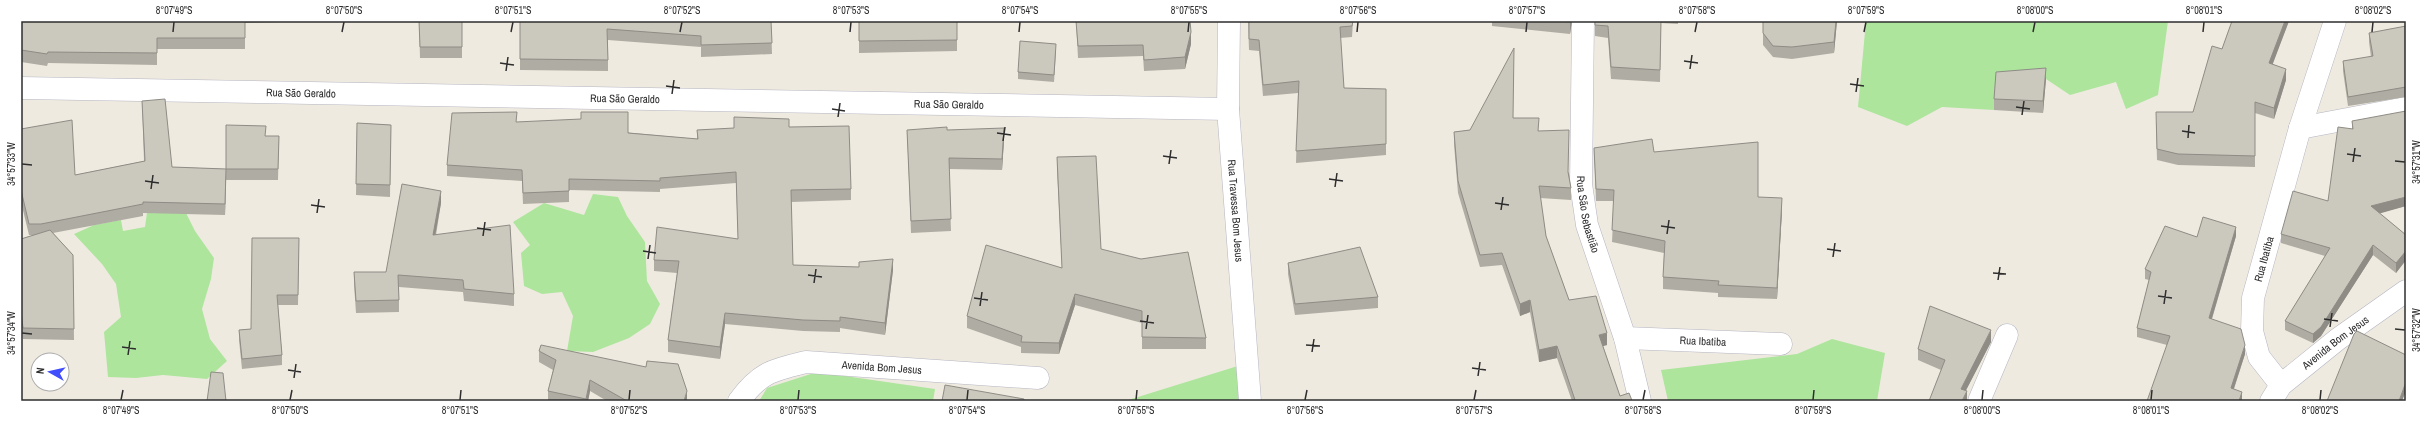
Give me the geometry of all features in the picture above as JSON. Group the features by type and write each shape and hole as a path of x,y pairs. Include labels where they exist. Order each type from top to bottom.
{"street":[{"name":"Rua Travessa Bom Jesus","path":"1229,21 1228,109 1250,401"},
{"name":"Rua São Sebastião","path":"1583,21 1581,184 1587,225 1625,338 1640,401"},
{"name":"Rua Ibatiba","path":"2276,393 2259,357 2252,331 2253,298 2300,128 2335,21"},
{"name":"Rua São Geraldo","path":"21,88 1228,109"},
{"path":"2300,128 2406,108"},
{"name":"Avenida Bom Jesus","path":"2276,393 2338,339 2406,291"},
{"path":"1979,401 2007,335"},
{"name":"Rua Ibatiba","path":"1625,338 1781,344"},
{"name":"Avenida Bom Jesus","path":"739,401 752,383 773,370 806,362 1038,378"}],"green space":[{"path":"1866,21 2168,21 2158,95 2126,109 2116,82 2070,95 2046,79 1996,84 1994,110 1942,107 1907,126 1858,107"},
{"path":"593,194 618,197 627,216 645,242 647,281 660,304 650,324 629,338 593,352 567,351 573,316 562,292 542,294 524,286 521,253 530,245 513,222 544,203 584,215"},
{"path":"177,195 195,231 214,258 211,279 202,309 210,339 227,361 207,379 163,375 136,378 108,377 104,332 121,317 116,284 102,264 74,234 94,225 121,220 123,231 145,227 149,198"},
{"path":"1832,339 1885,353 1877,401 1668,401 1661,370 1797,354"},
{"path":"1241,365 1249,401 1125,401"},
{"path":"817,372 935,389 933,401 759,401 767,388"}],"building":[{"path":"22,21 245,21 245,38 157,38 157,53 48,52 47,54 21,50"},
{"path":"419,21 462,21 462,47 420,47"},
{"path":"520,21 771,21 772,43 701,45 701,36 607,29 608,60 520,59"},
{"path":"859,21 957,21 957,40 859,41"},
{"path":"1076,21 1190,21 1191,32 1185,57 1144,60 1143,45 1078,46"},
{"path":"1249,21 1353,21 1352,26 1340,27 1344,88 1386,89 1386,144 1296,151 1299,81 1263,85 1259,40 1249,39"},
{"path":"1595,21 1661,21 1660,70 1611,67 1608,26 1595,25"},
{"path":"1763,21 1836,21 1834,42 1792,47 1773,46 1763,33"},
{"path":"2232,21 2285,21 2269,63 2286,69 2274,108 2255,102 2255,156 2178,154 2157,149 2156,112 2193,112 2212,46 2222,49"},
{"path":"2406,26 2406,87 2348,97 2343,61 2373,56 2369,33"},
{"path":"1020,41 1056,44 1054,75 1018,72"},
{"path":"1514,48 1513,118 1539,118 1538,131 1569,130 1568,172 1571,188 1539,186 1546,236 1569,300 1596,296 1607,333 1599,335 1620,396 1629,393 1632,401 1571,401 1575,400 1557,346 1539,350 1530,300 1520,304 1502,253 1480,255 1458,181 1454,132 1470,130"},
{"path":"2046,68 2043,101 1994,99 1996,72"},
{"path":"165,99 172,167 226,169 225,204 143,202 143,204 41,224 29,224 21,190 21,129 72,120 75,175 145,161 142,101"},
{"path":"2406,111 2406,197 2371,206 2406,235 2406,251 2396,263 2373,245 2321,327 2313,334 2285,321 2330,248 2281,234 2293,191 2328,201 2338,127 2353,129 2352,121"},
{"path":"517,112 516,122 581,119 581,112 628,112 628,133 698,139 697,130 734,128 734,117 789,119 789,127 849,126 851,189 791,190 793,265 859,267 859,262 893,259 885,323 840,317 840,321 803,320 725,313 720,347 668,340 679,261 654,260 657,227 738,239 736,172 660,178 660,181 569,179 569,191 523,193 522,170 447,165 452,113"},
{"path":"357,123 391,125 390,185 356,184"},
{"path":"226,125 266,126 265,136 279,136 278,169 226,169"},
{"path":"947,127 947,130 1004,128 1002,159 949,158 951,219 911,221 907,130"},
{"path":"1652,139 1654,152 1758,142 1758,197 1782,198 1777,288 1718,285 1719,281 1663,277 1665,241 1612,230 1614,190 1596,189 1594,148"},
{"path":"1096,156 1101,249 1141,259 1188,252 1206,338 1142,337 1142,311 1075,294 1059,343 1021,342 1022,336 967,316 986,245 1062,268 1057,157"},
{"path":"402,184 441,191 433,235 510,225 514,294 464,289 463,280 398,275 399,300 356,301 354,272 386,272"},
{"path":"2203,217 2236,227 2209,318 2241,329 2245,345 2231,388 2242,392 2239,401 2147,401 2170,336 2137,328 2151,272 2145,269 2165,226 2197,237"},
{"path":"50,230 73,255 74,329 23,328 21,312 21,239"},
{"path":"252,238 299,238 298,295 277,295 282,355 242,359 239,330 251,329"},
{"path":"1360,247 1378,297 1295,304 1288,263"},
{"path":"1930,306 1991,330 1961,389 1967,391 1962,401 1929,401 1945,360 1918,349"},
{"path":"2357,331 2406,355 2406,382 2399,401 2327,401 2354,334"},
{"path":"541,345 646,367 647,361 678,364 687,391 684,401 627,401 590,380 586,399 548,391 556,360 539,351"},
{"path":"211,372 223,373 226,401 207,401"},
{"path":"945,385 1024,399 1024,401 942,401"}]}
